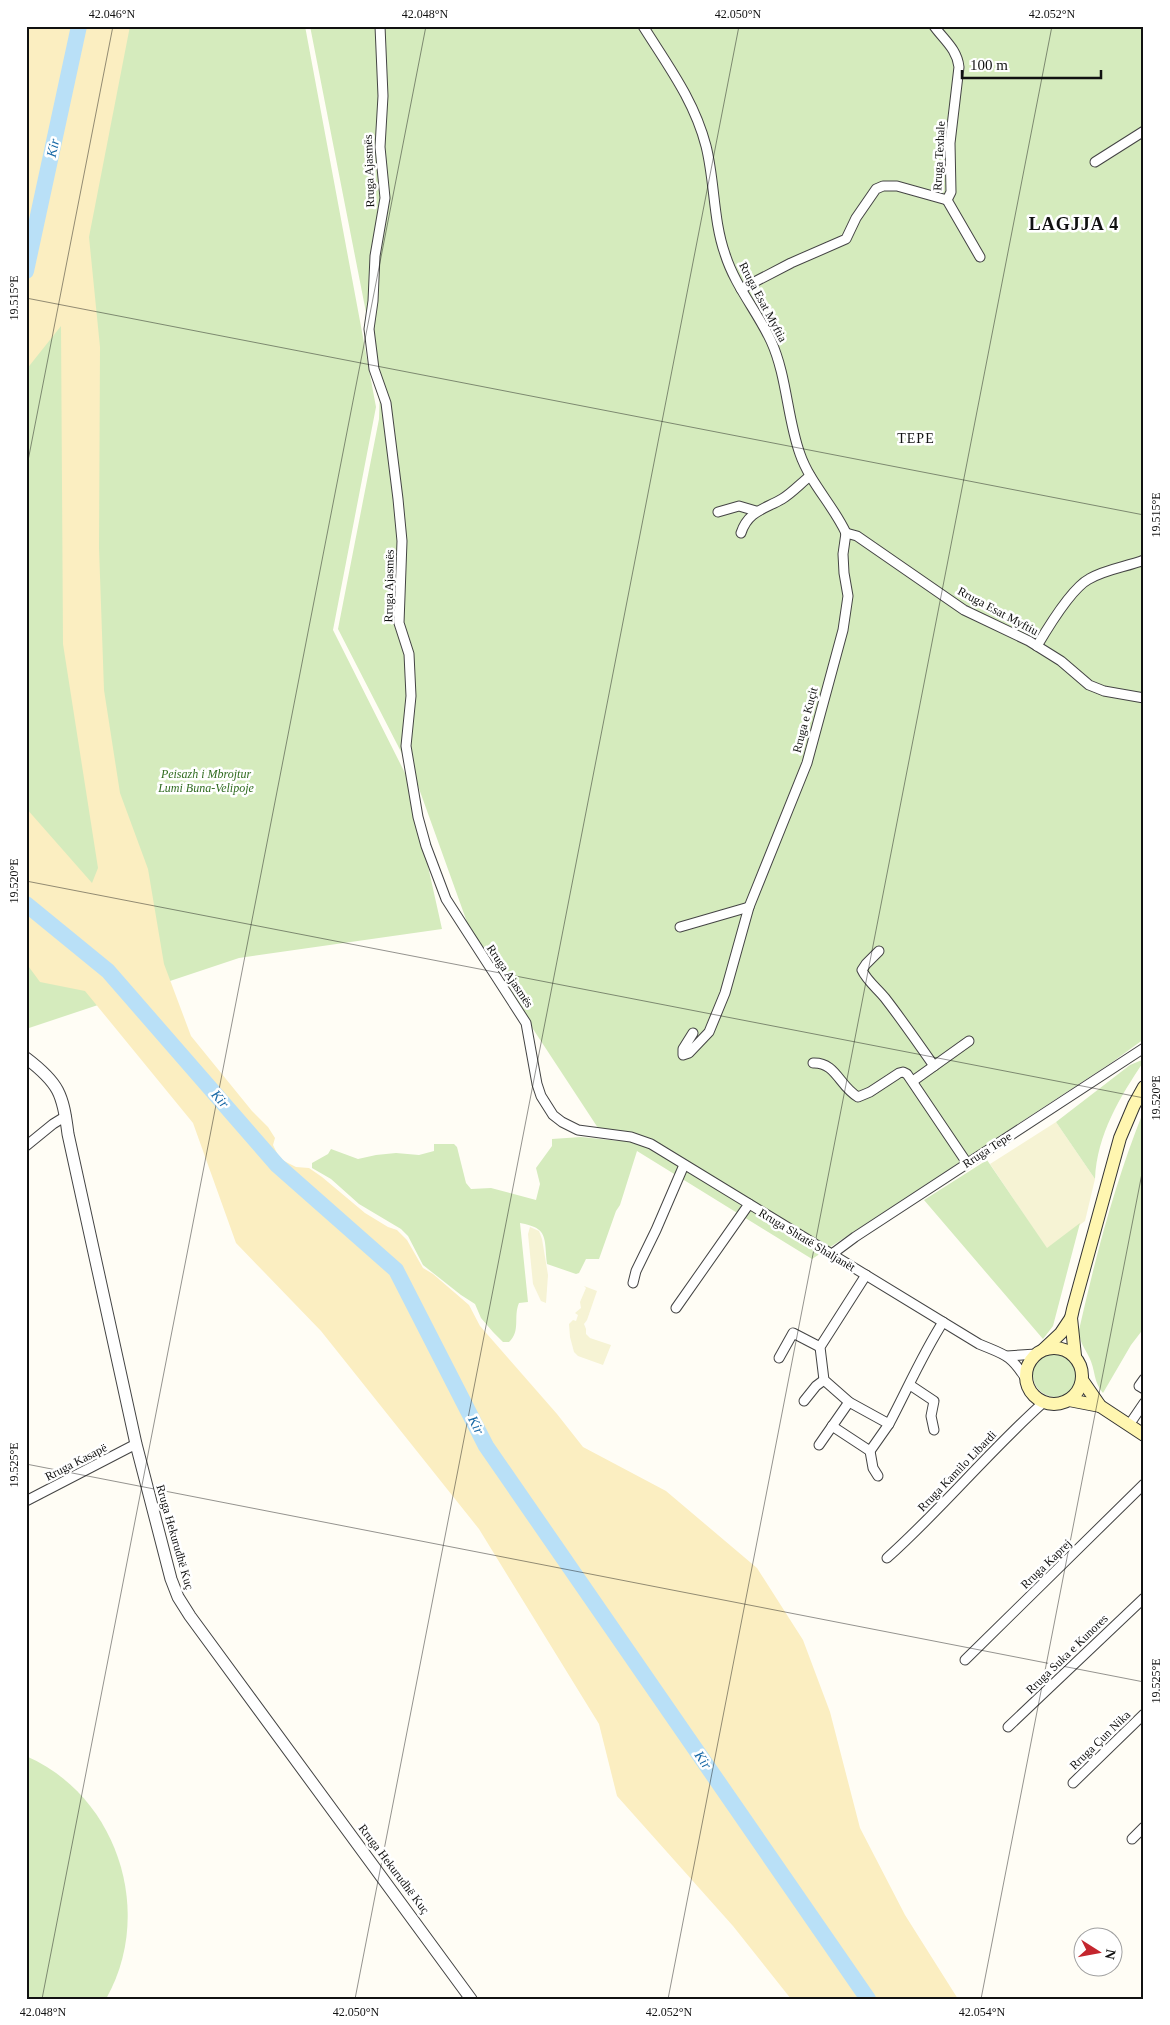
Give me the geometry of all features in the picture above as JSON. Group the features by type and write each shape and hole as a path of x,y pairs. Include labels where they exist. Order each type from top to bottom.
{"main road":[{"path":"1072,1318 1061,1333 1030,1361 1026,1370 1026,1380 1029,1388 1035,1397 1044,1402 1057,1404 1069,1400 1078,1391 1082,1380 1081,1367 1075,1356 1072,1318 1120,1138 1144,1087"},
{"path":"1040,1352 1055,1347 1066,1350 1075,1356"},
{"path":"1082,1380 1100,1406 1144,1435"},
{"path":"1069,1400 1100,1406"}],"street":[{"name":"Rruga Ajasmës","path":"380,26 383,96 380,146 385,198 375,256 373,301 369,329 374,369 386,403 401,528 399,623 410,663 411,696 406,746 416,803 426,846 446,899 526,1023 536,1084 541,1096 554,1115 562,1122 578,1130"},
{"name":"Rruga Esat Myftia","path":"643,26 674,72 700,127 714,186 721,243 728,263 764,327 777,355 795,438 801,456 810,476 835,512 846,533"},
{"name":"Rruga Texhale","path":"934,26 952,48 959,67 950,143 951,192 947,200 980,257"},
{"path":"1095,162 1144,131"},
{"path":"741,289 791,263 846,239 856,218 876,189 883,186 897,186 947,200"},
{"path":"741,533 746,523 756,511 784,498 810,476"},
{"path":"718,512 739,506 756,511"},
{"name":"Rruga Esat Myftiu","path":"846,533 856,536 964,610 1037,646 1061,661 1096,688 1144,698"},
{"name":"Rruga e Kuçit","path":"693,1033 683,1049 683,1055 689,1053 709,1032 725,992 749,907 786,812 799,786 840,648 848,596 843,554 846,533"},
{"path":"1037,646 1049,626 1084,582 1117,567 1144,560"},
{"path":"680,927 749,907"},
{"path":"879,951 862,970 903,1021 934,1066"},
{"path":"914,1081 969,1042"},
{"name":"Rruga Tepe","path":"832,1254 967,1163 1144,1048"},
{"name":"Rruga Hekurudhë Kuç","path":"26,1058 54,1084 62,1098 68,1134 136,1444 171,1579 181,1602 472,1999"},
{"path":"813,1063 826,1064 842,1083 858,1097 870,1092 899,1073 907,1074 914,1081 967,1163"},
{"path":"26,1146 66,1116"},
{"name":"Rruga Shtatë Shaljanët","path":"578,1130 631,1137 640,1140 832,1254 978,1344 1007,1356 1016,1363 1026,1380"},
{"path":"633,1284 636,1271 684,1165"},
{"name":"Rruga Shtatë Shaljanët","path":"676,1308 749,1204"},
{"name":"Rruga Shtatë Shaljanët","path":"820,1347 866,1275"},
{"path":"878,1476 873,1468 870,1451 889,1424 910,1386 919,1363 943,1322"},
{"path":"779,1358 793,1333 820,1347 824,1380 849,1402 889,1424"},
{"name":"Rruga Shtatë Shaljanët","path":"1007,1356 1040,1352"},
{"path":"1144,1379 1139,1386 1144,1389"},
{"path":"804,1401 816,1386 824,1380"},
{"path":"910,1386 934,1400 931,1416 934,1430"},
{"path":"819,1445 849,1402"},
{"name":"Rruga Kamilo Libardi","path":"887,1558 918,1530 1008,1435 1044,1402"},
{"path":"1129,1425 1144,1403"},
{"path":"832,1426 870,1451"},
{"name":"Rruga Kasapë","path":"26,1501 136,1444"},
{"name":"Rruga Kaprej","path":"965,1660 1144,1484"},
{"name":"Rruga Suka e Kunores","path":"1008,1727 1144,1598"},
{"name":"Rruga Çun Nika","path":"1073,1783 1144,1714"},
{"path":"1132,1838 1144,1827"}],"shaded area":[{"path":"1056,1122 1095,1179 1085,1221 1047,1249 990,1164"},
{"path":"530,1227 539,1231 542,1239 548,1275 546,1303 541,1301 533,1284 528,1234"},
{"path":"584,1286 597,1291 584,1324 586,1334 590,1338 611,1345 603,1365 578,1356 574,1352 570,1337 569,1324 573,1320 576,1321 578,1315 575,1313 581,1308 580,1302 586,1288"}],"green space":[{"name":"Peisazh i Mbrojtur Lumi Buna-Velipoje","path":"26,26 305,26 376,407 333,630 409,781 442,929 239,958 26,1029"},
{"path":"310,26 1144,26 1144,1039 1111,1063 812,1259 637,1151 620,1205 616,1211 599,1259 586,1259 579,1273 576,1274 547,1264 545,1241 540,1231 520,1223 528,1302 519,1303 513,1338 509,1342 503,1342 481,1318 475,1304 423,1265 408,1236 401,1229 359,1204 331,1179 312,1168 312,1163 328,1154 331,1149 358,1159 396,1153 419,1155 434,1151 434,1144 454,1144 457,1147 466,1183 471,1189 491,1188 536,1200 540,1184 536,1168 552,1146 552,1139 581,1137 620,1141 598,1128 472,936 417,783 338,629 379,419 380,384"},
{"path":"1142,1060 1144,1061 1118,1102 1105,1131 1100,1147 1095,1179 1056,1122 1130,1065"},
{"path":"1144,1110 1144,1328 1131,1345 1103,1393 1090,1359 1081,1342 1079,1330 1107,1219 1124,1164"},
{"path":"987,1160 1047,1248 1080,1223 1053,1326 1043,1339 924,1200"},
{"path":"1055,1353 1067,1357 1073,1363 1077,1375 1073,1387 1067,1393 1055,1397 1043,1393 1037,1387 1033,1375 1037,1363 1043,1357"},
{"path":"26,1756 58,1774 84,1799 105,1828 119,1860 126,1895 127,1930 120,1966 106,1999 26,1999"}],"sand":[{"path":"26,26 130,26 89,237 100,347 99,548 104,690 120,793 148,869 164,964 191,1036 252,1111 268,1127 275,1138 273,1145 278,1155 284,1161 296,1167 309,1168 365,1213 388,1227 397,1230 407,1240 423,1268 433,1274 469,1305 480,1326 557,1414 583,1447 666,1491 757,1568 803,1640 830,1712 860,1828 905,1915 958,1999 791,1999 733,1926 617,1796 599,1724 479,1529 321,1331 236,1243 193,1123 85,991 40,982 26,963 26,808 92,883 98,868 63,644 61,326 26,370"}],"waterway":[{"name":"Kir","path":"26,271 79,26"},
{"name":"Kir","path":"26,904 108,971 277,1165 396,1270 486,1446 868,1999"}],"district":[{"name":"LAGJJA 4","path":"1074,224"},
{"name":"TEPE","path":"916,438"}]}
